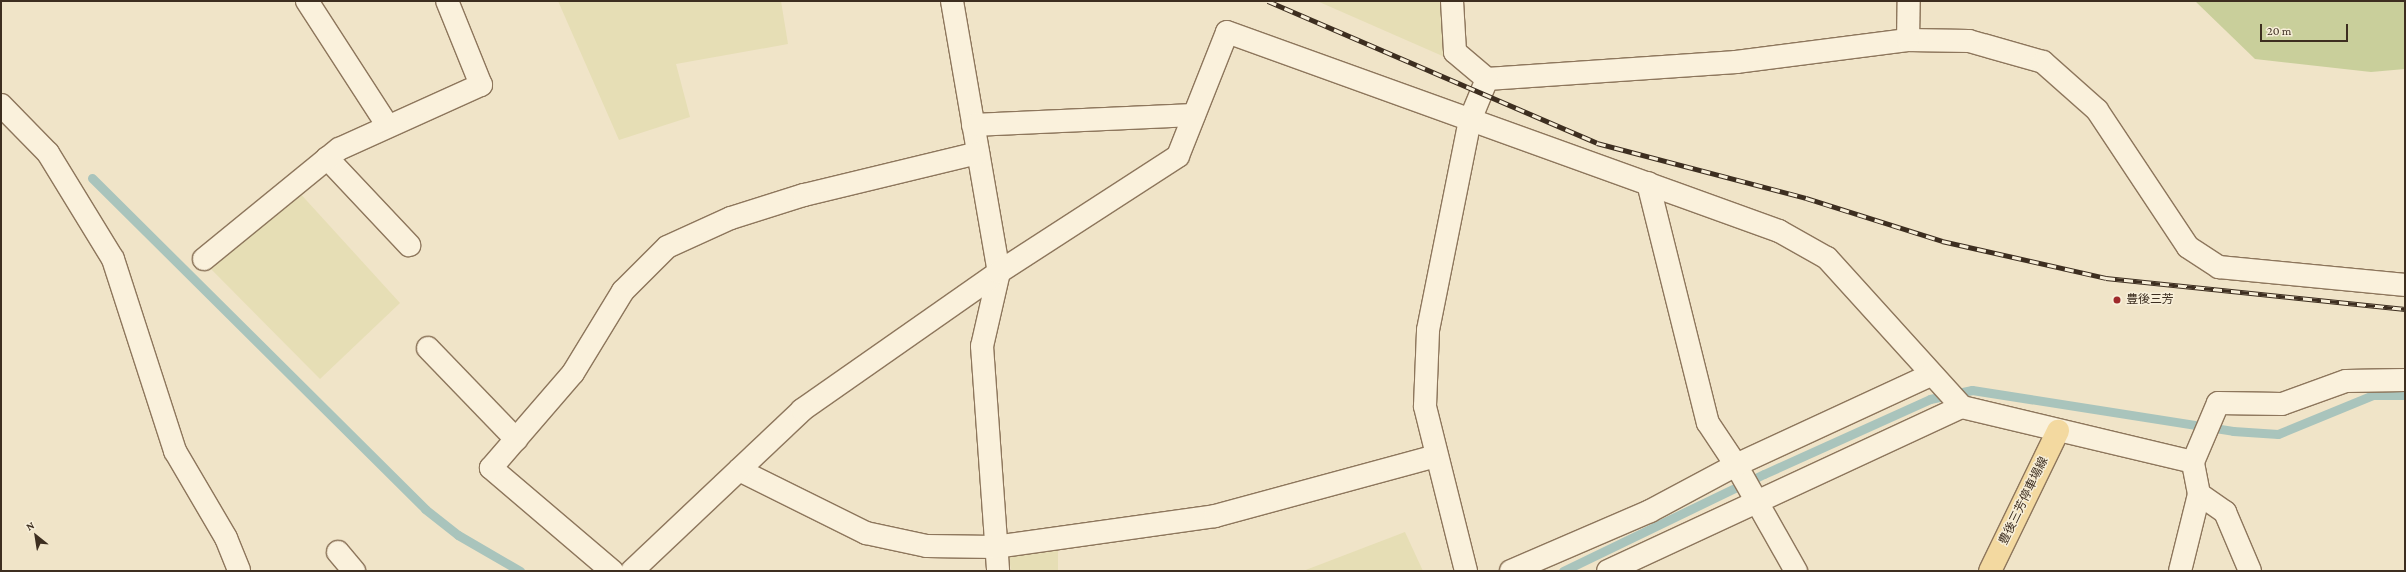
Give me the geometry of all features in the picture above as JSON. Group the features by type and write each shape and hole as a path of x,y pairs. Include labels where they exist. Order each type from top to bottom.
{"main road":[{"name":"豊後三芳停車場線","path":"1990,571 2058,431"}],"street":[{"path":"307,1 388,126"},
{"path":"204,259 327,158 388,126 481,85 448,1"},
{"path":"952,1 998,272 982,346 995,547 998,571"},
{"path":"1452,1 1455,52 1487,79 1736,62 1908,40 1969,41 2043,62 2097,110 2188,247 2219,267 2405,285"},
{"path":"1908,40 1909,1"},
{"path":"632,571 802,410 998,272 1178,156 1226,32 1779,231 1827,258 1931,375 1962,407 2193,462"},
{"path":"1466,571 1436,456 1425,406 1428,330 1470,120 1487,79"},
{"path":"1,105 48,153 113,258 175,451 226,538 239,571"},
{"path":"973,125 1194,115"},
{"path":"612,571 491,468 573,373 623,291 667,247 731,218 804,195 978,153"},
{"path":"327,158 409,245"},
{"path":"1648,183 1708,423 1736,465 1796,571"},
{"path":"428,348 516,439"},
{"path":"1511,571 1650,511 1736,465 1931,375"},
{"path":"2180,571 2199,494 2193,462 2218,403 2282,404 2346,381 2405,380"},
{"path":"1608,571 1962,407"},
{"path":"739,470 866,533 927,546 995,547 1215,516 1436,456"},
{"path":"2199,494 2225,512 2250,571"},
{"path":"338,552 354,571"}],"shaded area":[{"path":"558,1 781,1 788,44 676,64 690,117 619,140"},
{"path":"1317,1 1443,1 1447,58"},
{"path":"297,190 400,303 320,379 206,264"},
{"path":"1405,532 1423,571 1303,571"},
{"path":"1058,549 1058,571 1011,571 1009,557"}],"green space":[{"path":"2195,1 2405,1 2405,69 2371,72 2255,59"}],"waterway":[{"path":"92,178 425,509 458,535 520,571"},
{"path":"1563,571 1764,474 1930,399 1972,390 2233,431 2278,434 2373,395 2405,395"}],"railway":[{"path":"1268,1 1597,143 1806,198 1942,241 2106,278 2405,309"}],"place":[{"name":"豊後三芳","path":"2117,300"}]}
